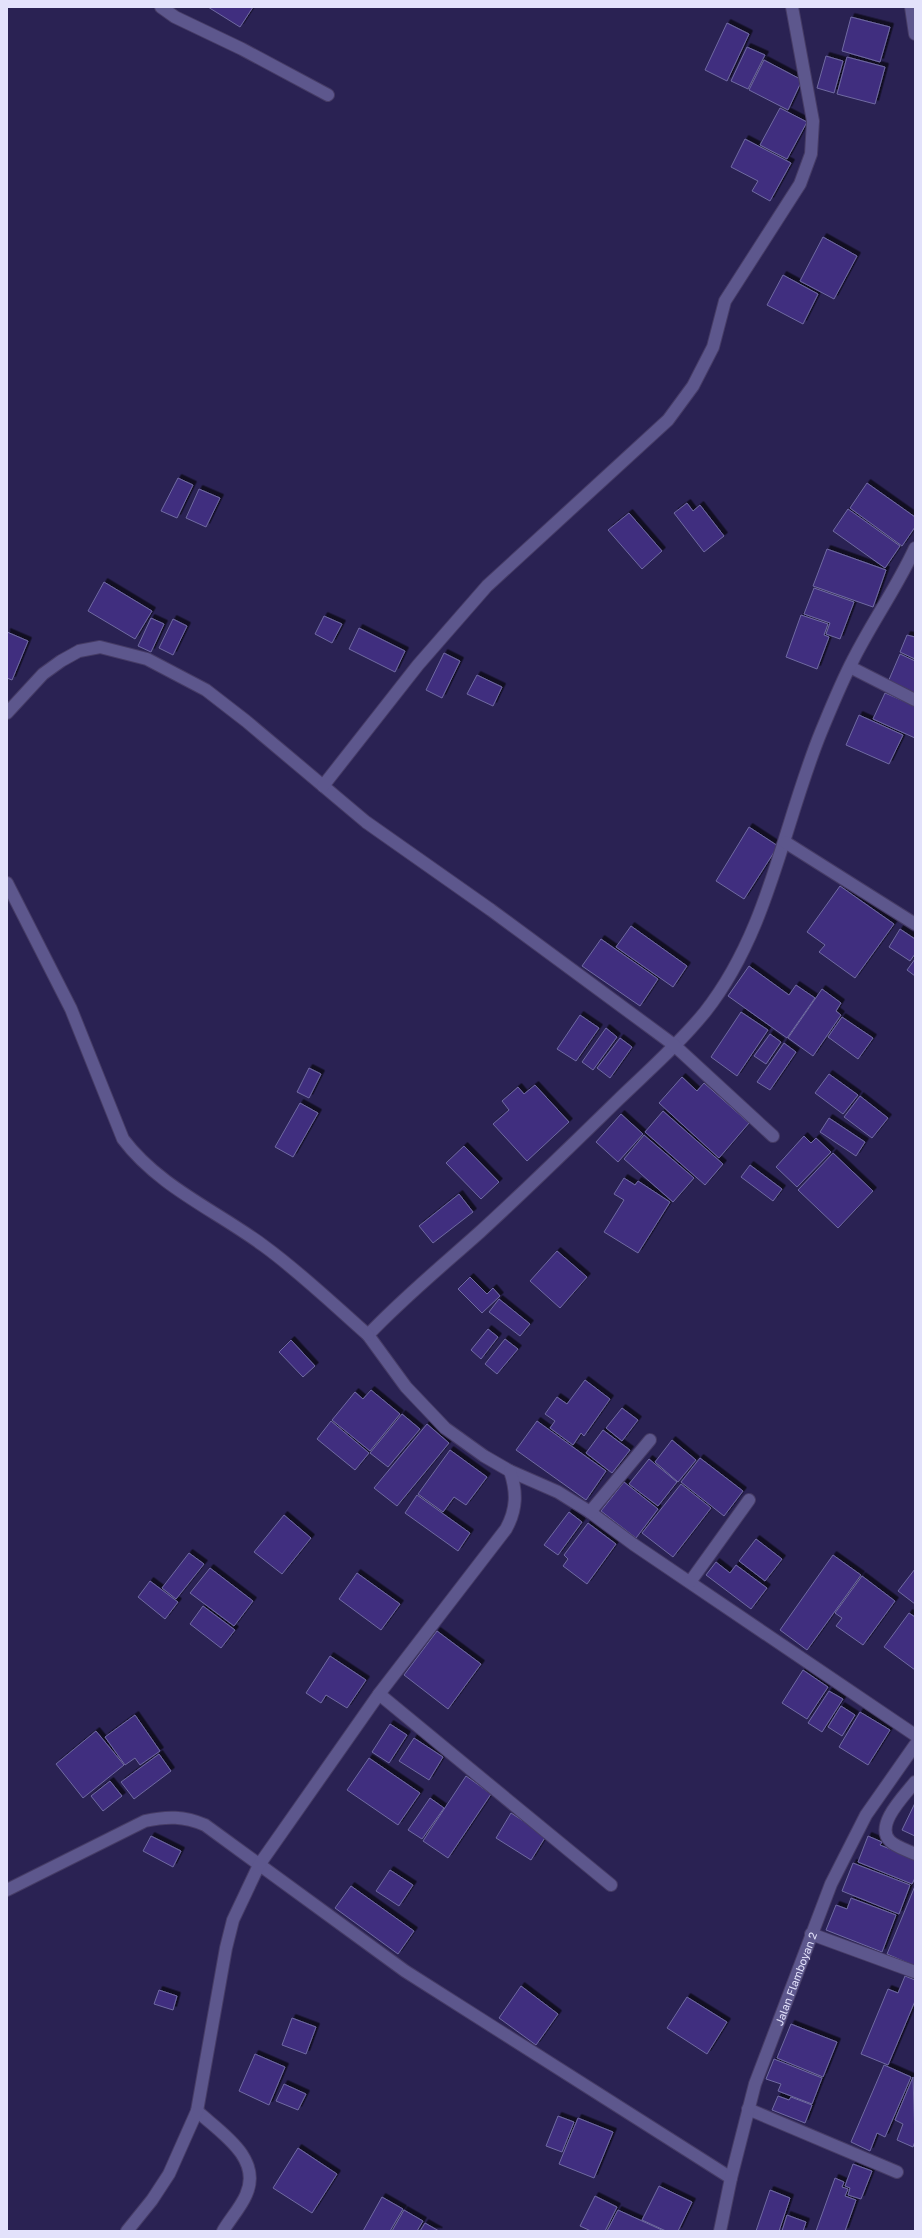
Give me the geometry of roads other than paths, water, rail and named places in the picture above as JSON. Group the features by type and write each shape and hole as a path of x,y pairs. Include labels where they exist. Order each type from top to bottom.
{"street":[{"path":"161,7 175,17 242,49 328,95"},
{"path":"323,786 418,665 487,586 668,420 693,386 713,347 725,301 800,184 811,154 814,121 792,7"},
{"path":"913,14 915,34"},
{"path":"368,1335 394,1309 481,1231 674,1045 705,1012 739,962 752,932 785,842 804,776 821,731 850,667 915,548"},
{"path":"7,713 43,674 61,661 79,651 100,647 147,659 206,690 246,721 366,822 497,915 674,1045 773,1136"},
{"path":"850,667 915,700"},
{"path":"785,842 915,924"},
{"path":"7,883 71,1009 123,1139 149,1168 264,1246 368,1335 406,1387 445,1428 484,1456 510,1471 558,1492 590,1512 633,1544 915,1735"},
{"path":"590,1512 650,1440"},
{"path":"127,2231 152,2200 169,2174 197,2111 226,1948 233,1920 259,1865 380,1694 506,1529 512,1518 516,1502 516,1487 510,1471"},
{"path":"690,1582 749,1500"},
{"path":"380,1694 611,1885"},
{"name":"Jalan Flamboyan 2","path":"720,2231 748,2109 769,2043 831,1884 866,1815 915,1745"},
{"path":"915,1782 886,1820 885,1829 886,1836 890,1841 915,1854"},
{"path":"7,1890 145,1821 165,1816 189,1818 204,1825 405,1971 731,2178"},
{"path":"811,1934 915,1972"},
{"path":"748,2109 898,2172"},
{"path":"197,2111 241,2151 248,2163 250,2180 246,2194 223,2231"}]}
